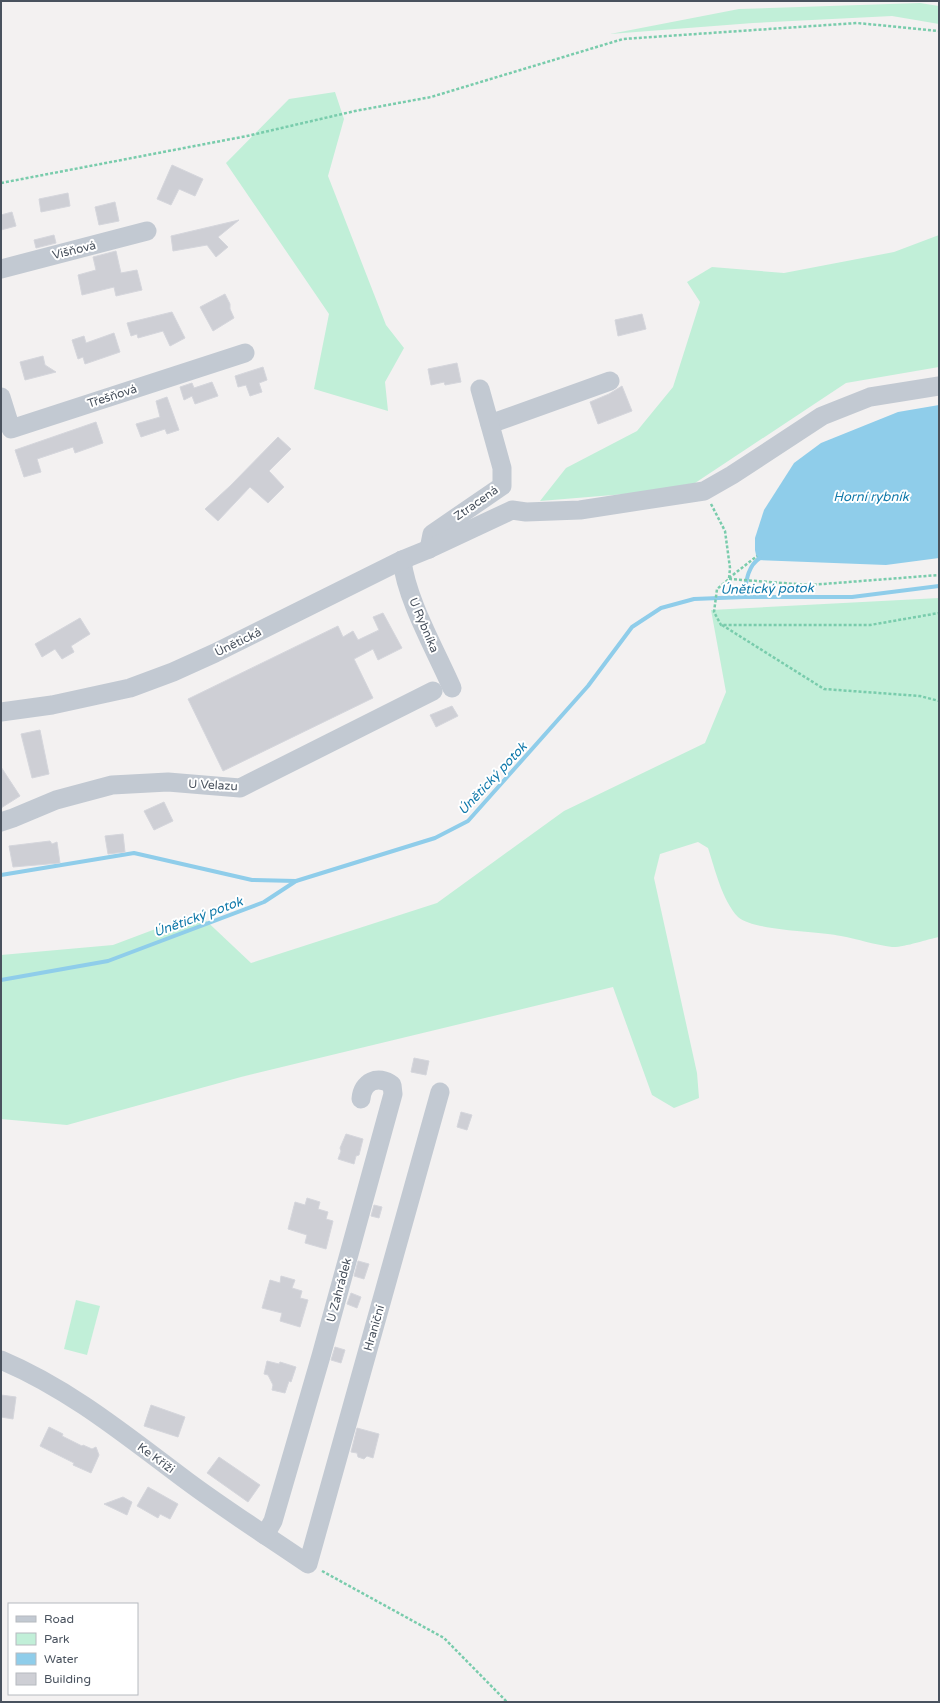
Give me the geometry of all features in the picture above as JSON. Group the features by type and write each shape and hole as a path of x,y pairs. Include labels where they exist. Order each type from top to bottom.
{"street":[{"name":"Višňová","path":"1,269 147,231"},
{"name":"Třešňová","path":"1,397 11,429 245,353"},
{"path":"490,424 610,381"},
{"path":"704,491 732,475 822,416 870,397 939,386"},
{"name":"Ztracená","path":"430,549 432,534 502,486 502,468 480,389"},
{"name":"Únětická","path":"1,712 52,705 130,688 174,672 402,560 430,549 512,510 526,512 580,510 704,491"},
{"name":"U Rybníka","path":"402,560 403,570 414,604 452,688"},
{"name":"U Velazu","path":"1,822 56,800 112,785 168,782 240,788 433,691"},
{"name":"U Zahrádek","path":"265,1535 273,1521 321,1356 393,1094 392,1085 386,1081 376,1080 366,1084 362,1091 361,1099"},
{"name":"Hraniční","path":"308,1564 440,1092"},
{"name":"Ke Kříži","path":"1,1360 50,1384 98,1415 213,1500 308,1564"}],"path":[{"path":"1,183 248,136 355,111 430,97 623,39 857,24 939,31"},
{"path":"704,491 725,531 730,568 729,579"},
{"path":"757,556 717,589 714,612 721,625 824,689 920,696 939,701"},
{"path":"729,579 810,585 939,575"},
{"path":"721,625 870,625 939,613"},
{"path":"308,1564 444,1638 508,1702"}],"green space":[{"path":"920,3 939,6 939,24 892,16 753,23 610,34 739,9"},
{"path":"335,92 344,119 328,176 386,325 404,348 385,382 388,411 314,389 329,314 226,163 289,99"},
{"path":"939,235 939,367 846,383 686,489 540,501 566,468 637,431 673,387 700,302 687,282 712,267 784,273 894,252"},
{"path":"939,598 939,937 908,945 892,947 831,934 771,928 746,922 738,917 732,910 723,893 708,848 698,842 660,854 654,878 697,1073 699,1098 674,1108 652,1095 613,987 241,1077 67,1125 1,1119 1,955 113,945 198,913 251,963 437,903 564,811 705,743 726,692 711,610"},
{"path":"76,1300 100,1306 87,1355 64,1349"}],"water":[{"name":"Horní rybník","path":"939,405 939,558 886,565 757,560 755,538 764,510 794,463 821,443 898,412"}],"building":[{"path":"172,165 203,179 195,196 179,189 171,205 157,199"},
{"path":"68,193 70,206 41,212 39,199"},
{"path":"115,202 119,221 99,225 95,207"},
{"path":"12,212 16,226 1,230 1,215"},
{"path":"239,220 218,237 228,247 216,257 207,245 173,251 171,236"},
{"path":"54,235 56,243 36,248 34,240"},
{"path":"116,251 121,273 137,270 142,290 116,296 114,287 82,295 78,275 96,270 93,257"},
{"path":"225,294 234,318 213,331 200,307"},
{"path":"172,312 185,338 170,346 163,331 138,338 137,334 131,336 127,323"},
{"path":"642,314 646,329 618,336 615,320"},
{"path":"114,333 120,352 85,364 83,357 78,359 72,340 84,336 86,343"},
{"path":"43,356 45,365 56,372 25,380 20,362"},
{"path":"457,363 461,382 445,385 444,382 431,385 428,369"},
{"path":"263,367 267,380 259,383 262,392 250,396 246,385 238,387 235,376"},
{"path":"212,382 218,396 195,404 192,396 184,400 180,387 192,383 194,388"},
{"path":"622,386 632,411 598,424 590,402 609,394"},
{"path":"167,397 179,430 167,434 165,429 141,437 136,424 160,417 156,401"},
{"path":"96,422 103,443 75,453 73,447 37,459 41,472 24,477 15,450"},
{"path":"278,437 291,449 269,471 284,487 268,503 250,487 218,521 205,509"},
{"path":"383,613 402,648 378,660 373,649 354,659 373,698 223,771 188,699 338,626 343,637 353,631 358,640 379,630 373,617"},
{"path":"80,618 90,634 71,646 74,652 62,659 55,649 42,657 35,644"},
{"path":"452,706 458,716 436,727 430,715"},
{"path":"40,730 49,774 32,778 21,734"},
{"path":"1,767 20,796 1,808"},
{"path":"164,802 173,821 154,830 144,811"},
{"path":"123,834 125,852 108,854 105,836"},
{"path":"50,841 52,844 57,842 60,863 13,867 9,846"},
{"path":"414,1058 429,1061 426,1075 411,1072"},
{"path":"461,1112 472,1115 467,1130 457,1127"},
{"path":"346,1134 363,1139 359,1155 356,1156 354,1164 338,1159 341,1151 340,1148"},
{"path":"307,1198 320,1202 318,1209 328,1212 326,1219 333,1221 326,1249 305,1243 307,1235 288,1229 295,1202 305,1205"},
{"path":"374,1205 382,1207 379,1218 371,1216"},
{"path":"358,1261 369,1264 364,1279 354,1276"},
{"path":"281,1276 295,1280 292,1288 302,1291 300,1298 308,1300 300,1327 280,1321 282,1313 262,1308 270,1280 280,1283"},
{"path":"351,1293 361,1297 357,1308 347,1304"},
{"path":"335,1347 345,1350 341,1363 331,1360"},
{"path":"267,1361 279,1364 280,1362 296,1367 291,1382 289,1381 285,1393 272,1390 273,1385 268,1375 264,1374"},
{"path":"1,1395 16,1397 13,1419 1,1417"},
{"path":"151,1405 185,1417 178,1437 144,1426"},
{"path":"49,1427 63,1434 62,1436 82,1446 83,1445 92,1449 96,1447 99,1455 91,1473 73,1465 74,1463 40,1446"},
{"path":"357,1428 379,1434 373,1458 367,1456 364,1459 358,1457 357,1453 351,1452"},
{"path":"219,1457 260,1485 248,1502 207,1473"},
{"path":"148,1487 178,1504 170,1519 160,1514 158,1518 137,1506"},
{"path":"123,1497 132,1502 127,1515 104,1504"}],"waterway":[{"path":"744,597 750,570 760,558"},
{"name":"Únětický potok","path":"1,980 108,961 264,902 296,881 435,838 468,821 588,686 632,627 661,608 694,599 744,597 852,597 939,586"},
{"path":"1,875 134,853 252,880 296,881"}]}
